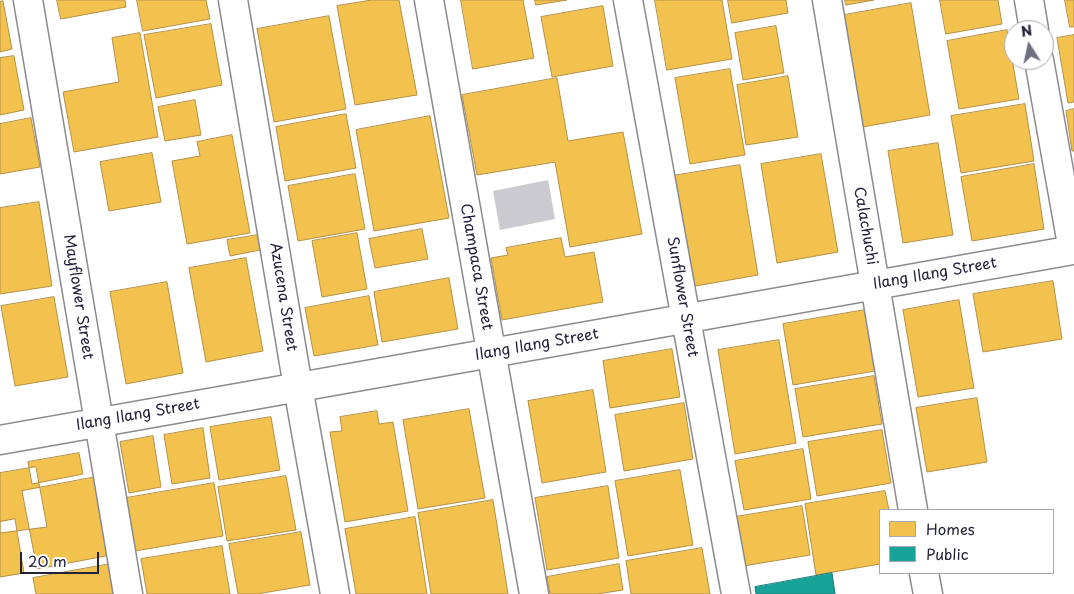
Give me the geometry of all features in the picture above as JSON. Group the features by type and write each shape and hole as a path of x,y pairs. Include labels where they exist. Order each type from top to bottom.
{"street":[{"name":"Mayflower Street","path":"28,0 128,594"},
{"name":"Azucena Street","path":"233,0 334,594"},
{"name":"Champaca Street","path":"429,0 534,594"},
{"name":"Sunflower Street","path":"628,0 736,594"},
{"name":"Calachuchi","path":"827,0 913,509"},
{"path":"1028,0 1032,20"},
{"path":"1041,70 1073,250"},
{"name":"Ilang Ilang Street","path":"0,440 1073,250"},
{"path":"924,574 928,594"}],"shaded area":[{"path":"548,180 555,219 500,230 493,191"}],"building: Homes":[{"path":"57,0 125,0 126,7 61,19"},
{"path":"137,0 206,0 210,19 143,31"},
{"path":"372,0 399,0 417,95 355,105 337,6"},
{"path":"461,0 523,0 534,58 473,69"},
{"path":"535,0 567,0 536,5"},
{"path":"655,0 722,0 732,59 667,70"},
{"path":"728,0 786,0 788,13 732,23"},
{"path":"845,0 874,0 846,5"},
{"path":"940,0 998,0 1002,24 946,34"},
{"path":"1065,0 1074,0 1074,27 1070,27"},
{"path":"3,1 12,49 0,52 0,2"},
{"path":"911,3 930,115 857,128 839,16"},
{"path":"603,6 613,66 552,77 541,17"},
{"path":"329,16 346,109 274,122 257,29"},
{"path":"211,24 222,85 156,98 144,35"},
{"path":"776,26 784,73 743,80 735,33"},
{"path":"1004,31 1004,70 1014,70 1019,99 959,109 947,41"},
{"path":"140,33 158,137 74,152 63,92 119,82 112,38"},
{"path":"1074,35 1074,102 1068,103 1057,38"},
{"path":"14,56 24,110 0,115 0,58"},
{"path":"730,69 745,155 690,164 675,78"},
{"path":"788,76 798,137 746,145 737,85"},
{"path":"557,78 568,141 623,132 642,234 570,247 555,162 477,175 462,95"},
{"path":"195,100 201,135 165,141 158,107"},
{"path":"1025,104 1034,161 961,173 951,116"},
{"path":"1074,109 1074,151 1072,151 1066,111"},
{"path":"346,114 356,168 285,181 276,127"},
{"path":"430,116 449,218 374,231 356,130"},
{"path":"31,118 40,167 0,174 0,124"},
{"path":"232,135 250,233 187,244 172,161 200,156 197,142"},
{"path":"938,143 953,235 903,243 888,151"},
{"path":"152,153 161,202 109,211 100,162"},
{"path":"821,154 838,252 777,263 761,164"},
{"path":"1034,164 1044,229 972,241 961,177"},
{"path":"740,165 758,275 690,287 672,176"},
{"path":"355,174 365,229 298,241 288,186"},
{"path":"39,202 52,286 0,294 0,208"},
{"path":"422,229 428,259 375,268 369,239"},
{"path":"357,233 367,289 322,297 312,241"},
{"path":"258,235 260,250 230,256 227,240"},
{"path":"561,238 565,257 594,252 603,302 502,320 491,258 508,255 506,248"},
{"path":"246,258 263,351 206,362 189,268"},
{"path":"449,278 458,329 382,342 374,292"},
{"path":"1053,281 1062,339 983,352 973,294"},
{"path":"167,282 183,373 126,384 110,292"},
{"path":"369,296 378,345 314,356 305,308"},
{"path":"54,297 68,377 15,386 1,306"},
{"path":"959,300 974,388 918,397 903,310"},
{"path":"865,310 875,371 793,385 783,324"},
{"path":"779,340 796,443 735,454 718,350"},
{"path":"672,349 680,397 610,408 603,361"},
{"path":"874,376 882,424 803,437 795,389"},
{"path":"593,390 606,472 542,483 528,401"},
{"path":"977,398 987,462 927,472 916,408"},
{"path":"684,403 693,459 624,471 615,415"},
{"path":"469,409 485,498 418,509 403,420"},
{"path":"377,411 379,424 393,422 408,511 345,522 330,432 342,431 340,417"},
{"path":"271,417 280,470 219,480 210,427"},
{"path":"203,428 210,478 172,484 164,435"},
{"path":"882,430 891,483 817,496 808,442"},
{"path":"153,436 161,487 129,493 120,442"},
{"path":"803,449 811,499 744,510 735,461"},
{"path":"79,453 83,474 32,484 28,462"},
{"path":"36,467 47,527 0,533 0,473"},
{"path":"680,470 693,545 628,556 615,481"},
{"path":"286,476 296,530 227,541 218,487"},
{"path":"96,477 111,555 37,569 22,491"},
{"path":"214,483 223,536 135,551 126,498"},
{"path":"608,486 619,558 547,570 535,498"},
{"path":"885,491 889,509 879,509 879,564 816,575 805,504"},
{"path":"493,500 508,594 431,594 418,513"},
{"path":"802,506 810,555 743,566 735,517"},
{"path":"415,517 427,594 356,594 345,529"},
{"path":"15,519 24,573 0,577 0,522"},
{"path":"301,532 310,585 257,594 238,594 229,544"},
{"path":"222,546 230,594 147,594 141,559"},
{"path":"702,548 710,594 631,594 626,561"},
{"path":"110,564 115,594 36,594 33,578"},
{"path":"619,564 623,590 597,594 550,594 547,577"}],"building: Public":[{"path":"832,573 835,594 756,594 755,587"}]}
